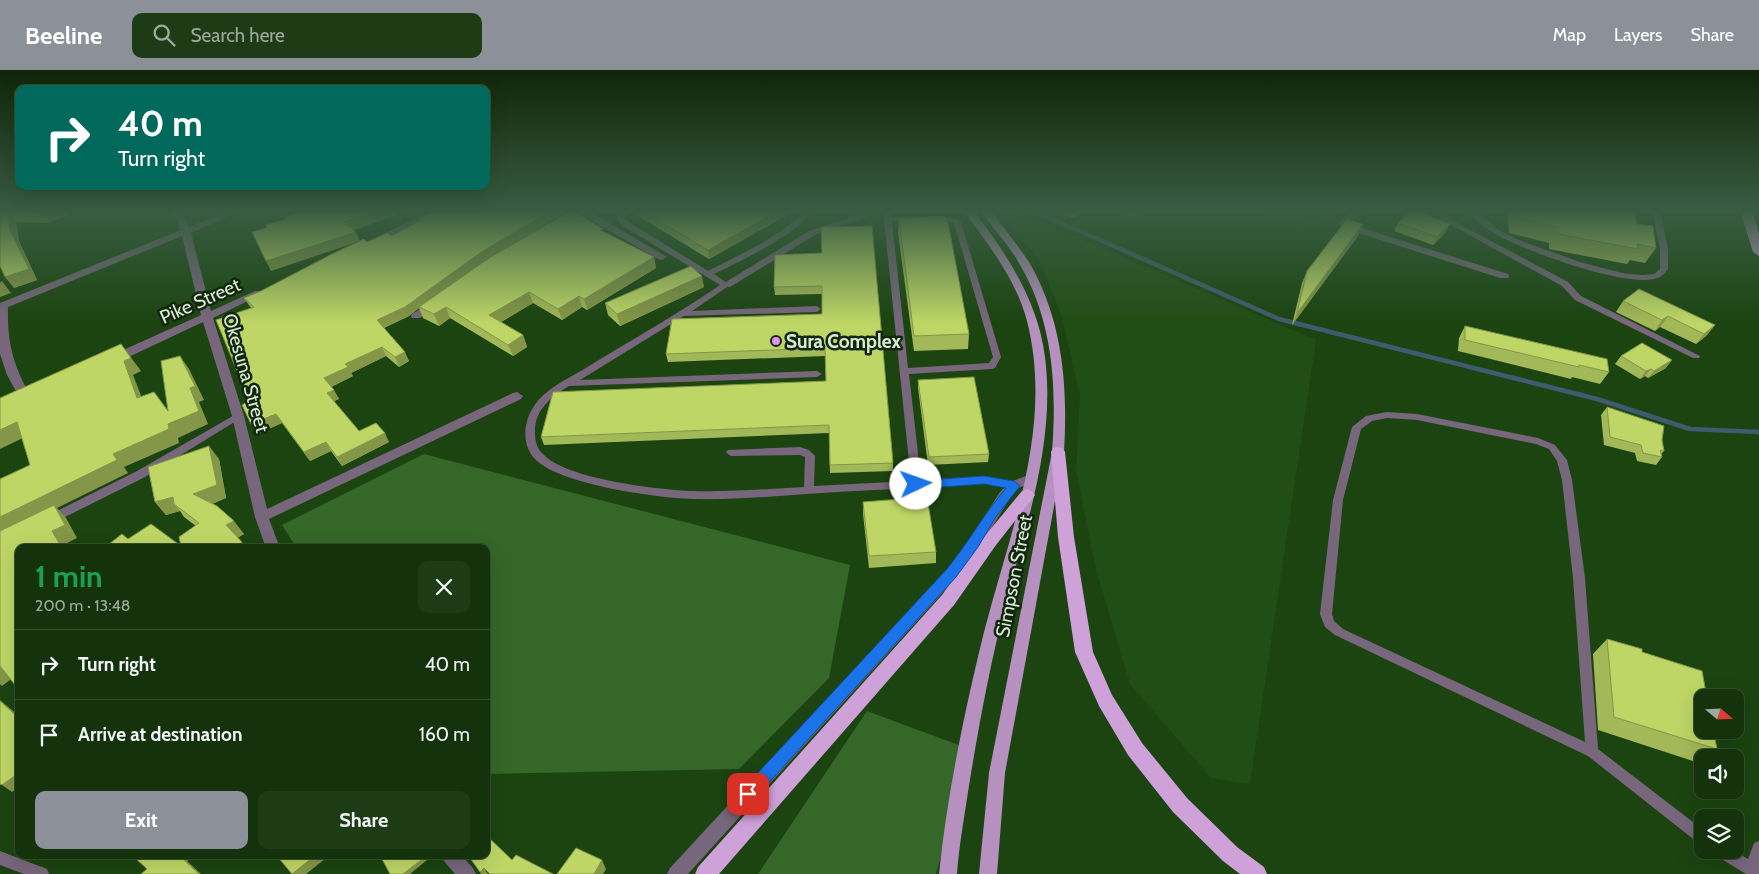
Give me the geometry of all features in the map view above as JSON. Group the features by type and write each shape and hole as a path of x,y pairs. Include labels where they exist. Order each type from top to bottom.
{"highway":[{"path":"1058,452 1066,537 1084,652 1105,700 1135,749 1180,804 1230,854 1257,874"},
{"path":"705,874 948,600 990,541 1024,487"}],"main road":[{"path":"948,874 979,688 1024,487 1036,462 1041,419 1041,367 1032,321 1018,283 997,248"},
{"name":"Simpson Street","path":"988,874 997,773 1009,700 1058,452 1062,412 1058,358 1050,324 1029,271 1013,248"}],"street":[{"path":"26,398 12,372 4,351 1,334 1,306 145,248"},
{"name":"Okesuna Street","path":"190,248 207,317 238,416 262,517 272,544"},
{"path":"645,248 662,257"},
{"path":"726,285 788,248"},
{"path":"1414,248 1504,276"},
{"name":"Pike Street","path":"108,362 270,288"},
{"path":"416,316 440,300"},
{"path":"262,517 517,396"},
{"path":"676,874 952,573 974,544 991,515 1024,487"},
{"path":"454,859 467,874"}],"lane":[{"path":"665,248 726,285 685,314 633,342 567,383 541,402 532,418 529,432 530,443 540,458 554,467 599,481 675,494 748,494 984,480 1024,487"},
{"path":"708,274 755,248"},
{"path":"891,248 916,484"},
{"path":"904,371 992,366 997,357 965,248"},
{"path":"1497,248 1565,284 1578,298 1696,356"},
{"path":"1531,248 1550,256 1596,269 1643,278 1657,276 1664,269 1664,248"},
{"path":"685,314 817,309"},
{"path":"567,383 817,374"},
{"path":"1592,752 1579,578 1567,480 1562,460 1552,447 1538,441 1417,417 1387,415 1369,418 1357,427 1338,500 1326,614 1329,624 1339,632 1592,752 1694,831"},
{"path":"44,522 141,474 238,416"},
{"path":"731,452 800,450 806,452 810,456 809,490"},
{"path":"1735,859 1755,871 1759,848"},
{"path":"0,858 42,874"}],"shaded area":[{"path":"1029,248 1100,248 1316,340 1250,784 1211,778 1130,684 1096,570 1076,470 1080,396 1062,317 1040,261"},
{"path":"424,454 850,565 829,678 739,769 490,774 490,544 294,544 282,525"},
{"path":"867,711 972,750 936,874 758,874"}],"building":[{"path":"0,248 19,248 29,269 5,277 0,266"},
{"path":"259,248 308,248 266,261"},
{"path":"346,248 489,248 405,307 377,320 405,352 395,357 382,347 345,364 348,367 324,378 334,390 327,393 359,431 376,423 385,433 337,457 326,442 304,452 276,414 251,424 242,405 250,400 245,389 247,388 242,383 216,320 254,307 244,298"},
{"path":"507,248 635,248 654,257 584,299 579,296 558,309 529,292 489,315 523,335 508,345 446,307 434,314 419,307"},
{"name":"Sura Complex","path":"822,248 874,248 893,463 830,465 829,425 541,437 553,392 826,381 825,348 666,354 672,319 822,314 822,286 774,287 775,255 822,253"},
{"path":"903,248 953,248 969,334 914,336"},
{"path":"1325,248 1346,248 1297,313 1307,271"},
{"path":"691,266 702,276 617,314 605,303"},
{"path":"1639,289 1715,325 1704,334 1668,316 1662,320 1623,301"},
{"path":"1465,326 1607,359 1609,372 1579,365 1579,367 1465,340"},
{"path":"1642,343 1672,360 1654,371 1651,369 1646,371 1621,356"},
{"path":"121,344 131,358 124,361 137,398 154,392 168,411 161,361 180,356 195,386 190,388 199,411 168,424 169,429 113,454 117,460 0,517 0,479 30,465 17,422 0,430 0,398"},
{"path":"974,377 989,454 929,457 918,380"},
{"path":"1607,407 1664,426 1662,440 1664,451 1660,450 1662,457 1643,453 1641,445 1610,437"},
{"path":"209,446 217,485 193,494 217,506 234,521 226,525 242,542 239,544 181,544 179,537 199,523 174,504 173,497 155,502 148,467"},
{"path":"927,497 936,552 869,556 863,502"},
{"path":"54,505 65,525 52,531 60,544 15,544 15,685 0,666 0,531"},
{"path":"151,524 178,544 109,544 122,534 128,539"},
{"path":"1607,639 1642,649 1642,652 1702,671 1705,689 1694,689 1694,739 1715,739 1717,749 1614,717"},
{"path":"0,701 15,714 15,776 2,785 0,784"},
{"path":"490,839 512,860 516,855 553,874 490,874 484,868 480,872 471,859 490,859"},
{"path":"576,848 602,860 594,874 557,874"},
{"path":"136,859 183,859 199,874 141,874 147,869"},
{"path":"280,859 311,859 292,874"},
{"path":"382,859 422,859 403,874 390,874"}],"waterway":[{"path":"1117,248 1279,319 1597,399 1690,429 1759,432"}],"place":[{"name":"Sura Complex","path":"776,341"}],"route":[{"path":"748,794 952,573 974,544 1005,495 1014,486 984,480 916,484"}]}
